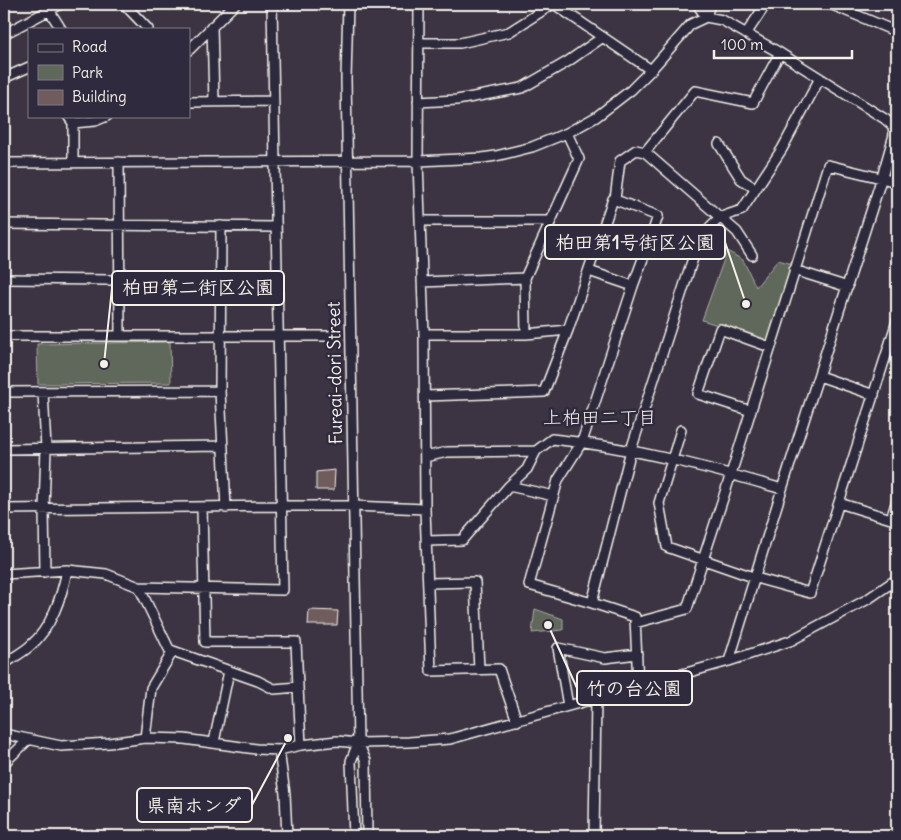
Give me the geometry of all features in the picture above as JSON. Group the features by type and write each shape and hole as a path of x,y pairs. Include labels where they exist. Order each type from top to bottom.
{"street":[{"path":"4,34 61,4"},
{"path":"124,4 147,28"},
{"path":"190,46 235,4"},
{"path":"4,574 67,570 106,574 139,587 283,590 272,4"},
{"name":"Fureai-dori Street","path":"348,4 346,79 358,742 366,762 367,836"},
{"path":"418,4 418,161 424,334 425,509 432,671 500,670 517,721"},
{"path":"418,43 460,43 509,32 554,4 652,70"},
{"path":"697,4 706,17"},
{"path":"706,17 710,4"},
{"path":"746,34 766,4"},
{"path":"830,4 897,32"},
{"path":"48,10 60,28"},
{"path":"4,163 418,161 496,156 532,147 567,133 596,117 616,103 652,70 691,24 706,17 722,20 780,53 896,125 848,287 782,489 729,661"},
{"path":"212,26 214,101"},
{"path":"418,102 457,100 522,88 567,62 603,37"},
{"path":"645,152 695,92 753,103 780,53"},
{"path":"4,78 28,67"},
{"path":"592,603 630,450 695,252 704,233 721,217 742,210 782,149 820,78"},
{"path":"190,102 273,101"},
{"path":"73,162 70,120 95,121 102,118"},
{"path":"526,334 525,278 579,159 567,133"},
{"path":"718,144 741,179 756,189"},
{"path":"425,396 544,392 568,330 611,201 615,199 620,161 636,150 645,152 721,217 737,232 752,255"},
{"path":"119,162 120,336"},
{"path":"635,623 687,609 828,165 897,182"},
{"path":"615,199 658,216 582,442 558,480 529,585 635,617 638,686"},
{"path":"420,221 551,221"},
{"path":"4,224 275,226"},
{"path":"221,226 220,391 226,508"},
{"path":"652,234 695,252"},
{"path":"588,270 633,286"},
{"path":"794,270 848,287"},
{"path":"422,282 525,278"},
{"path":"4,279 222,282"},
{"path":"681,430 659,503 666,547 756,578 810,593 874,395 893,348 897,321"},
{"path":"424,334 526,334 568,330"},
{"path":"751,410 698,394 720,330 770,347"},
{"path":"4,336 331,336"},
{"path":"819,376 874,395"},
{"path":"4,392 220,391"},
{"path":"43,392 46,448 44,509 45,572"},
{"path":"426,541 462,540 509,486 527,469 536,452 552,439 630,450 731,474 782,489"},
{"path":"4,448 222,446"},
{"path":"425,457 447,452 536,452"},
{"path":"509,486 554,496"},
{"path":"839,503 894,518 897,500"},
{"path":"4,510 281,506 425,509"},
{"path":"202,508 205,642 296,642 301,745"},
{"path":"4,664 31,646 46,628 63,591 67,570"},
{"path":"4,734 61,746 109,743 145,738 184,739 256,749 279,750 301,745 337,741 409,742 450,739 729,661 790,640 868,599 897,579"},
{"path":"428,583 475,582 478,670"},
{"path":"139,587 169,649 258,681 274,689 298,687"},
{"path":"568,706 558,648 605,658 637,654"},
{"path":"145,738 151,688 173,651"},
{"path":"214,742 230,671"},
{"path":"594,836 596,698"},
{"path":"4,763 28,740"},
{"name":"Fureai-dori Street","path":"354,836 351,761 358,742"},
{"path":"279,750 287,836"}],"green space":[{"path":"727,251 743,260 756,287 778,260 796,265 772,338 767,341 702,320"},
{"path":"170,342 171,383 38,384 37,344"},
{"path":"535,609 563,619 563,630 532,633"}],"building":[{"path":"335,470 334,490 316,490 316,472"},
{"path":"309,610 338,611 337,625 308,625"}],"place":[{"name":"柏田第1号街区公園","path":"746,304"},
{"name":"柏田第二街区公園","path":"104,364"},
{"name":"竹の台公園","path":"548,625"},
{"name":"県南ホンダ","path":"288,738"}],"district":[{"name":"上柏田二丁目","path":"600,417"}]}
